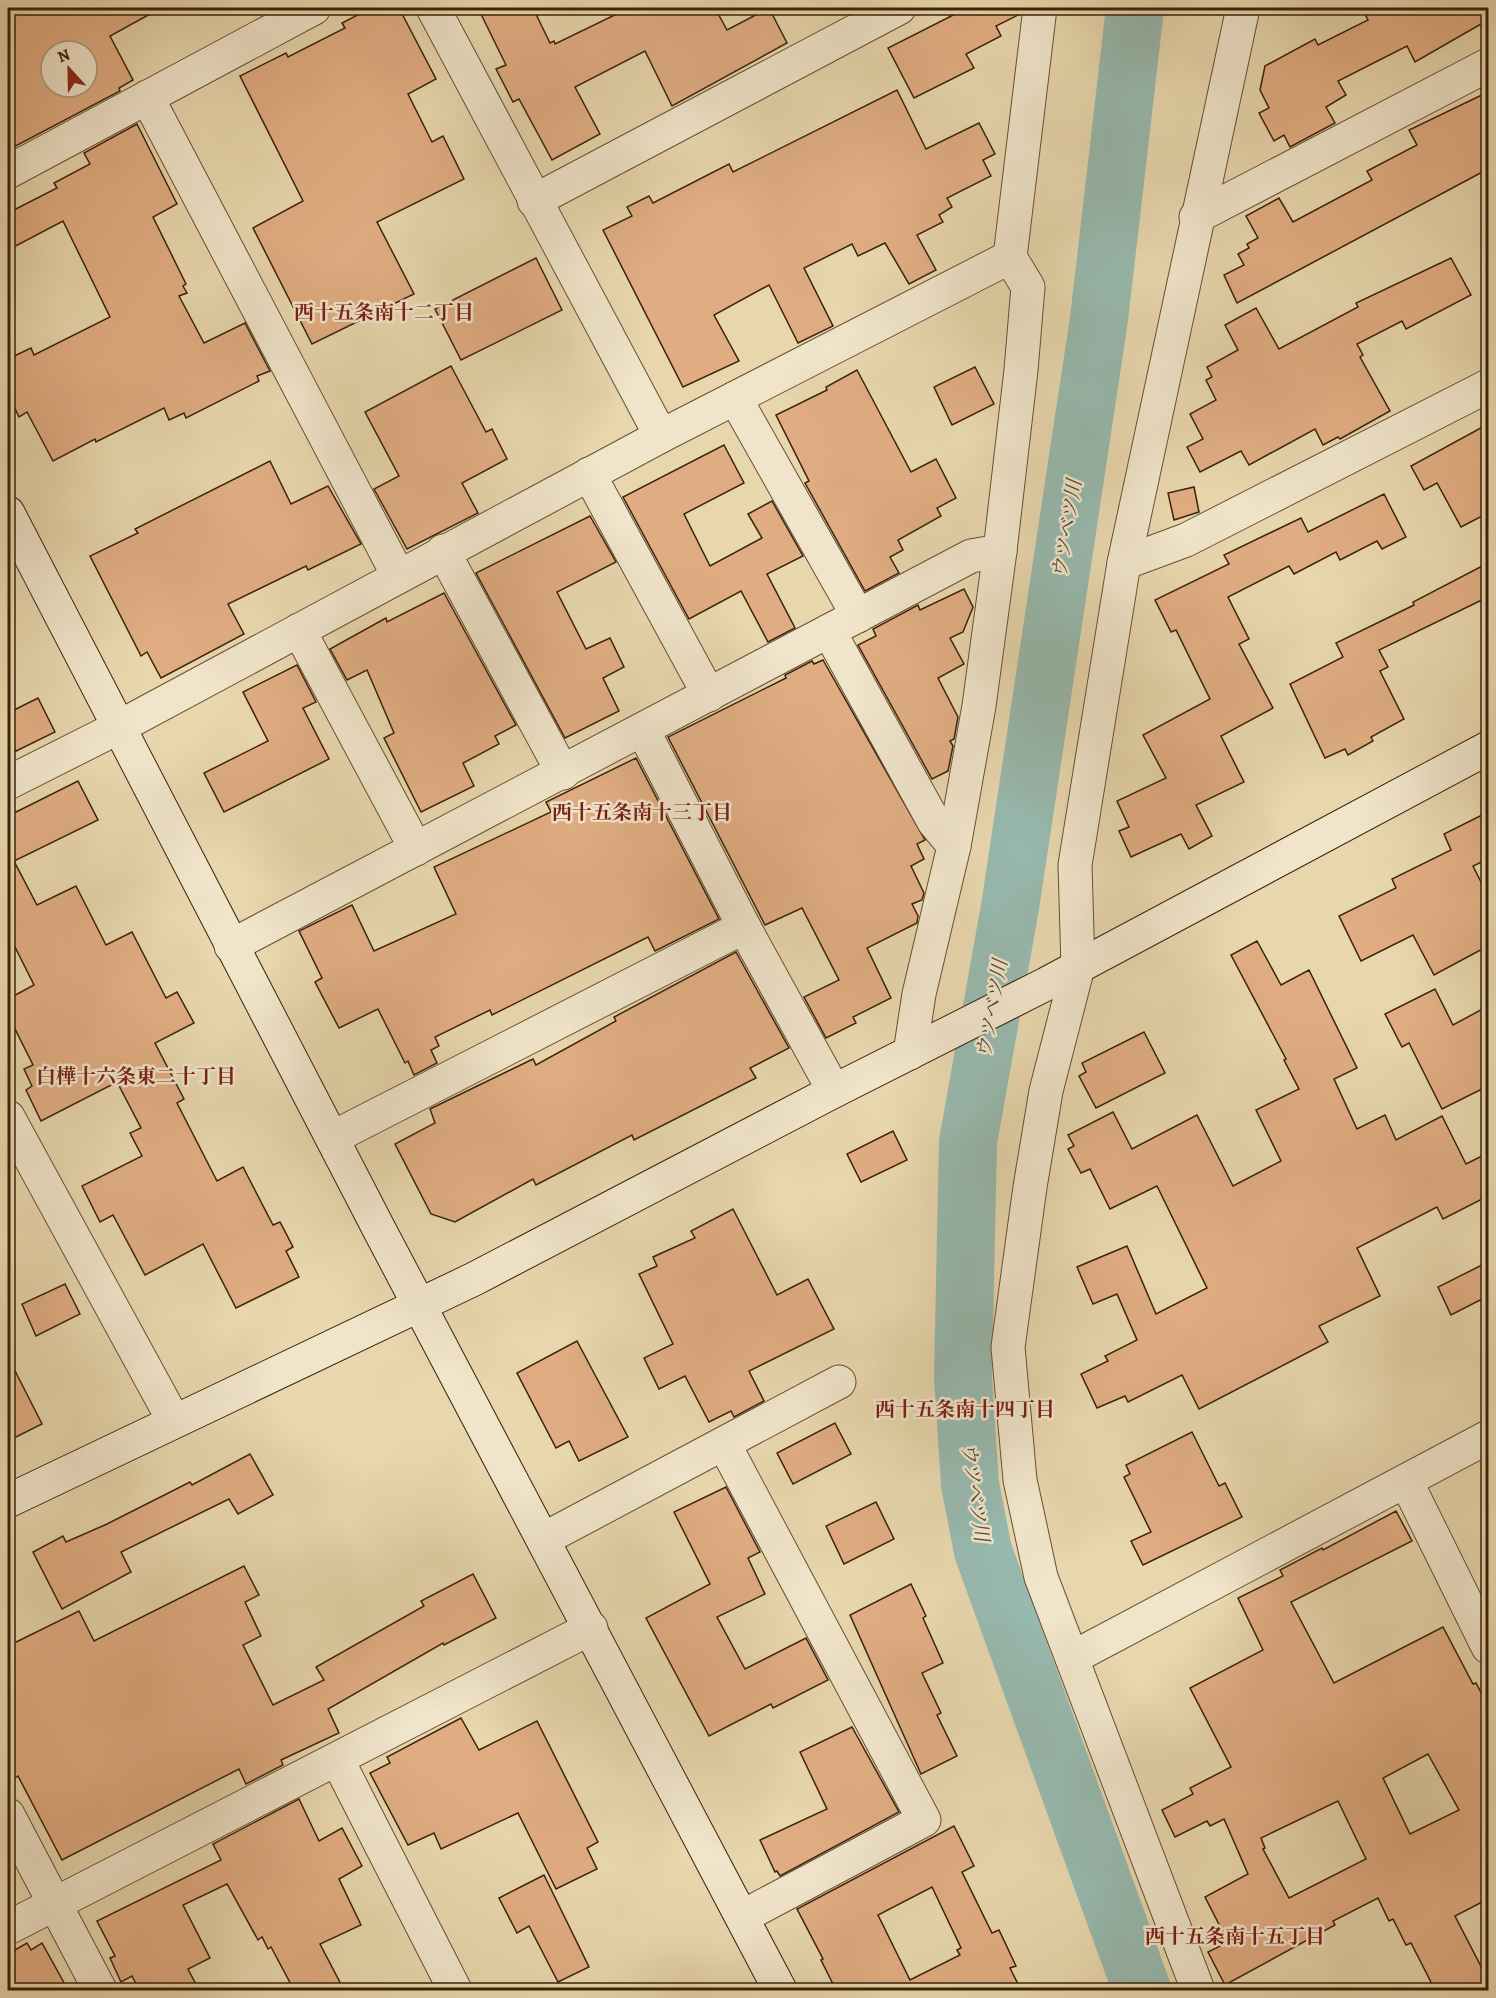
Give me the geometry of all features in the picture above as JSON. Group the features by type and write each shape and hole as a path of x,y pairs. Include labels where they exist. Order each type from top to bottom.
{"street":[{"path":"8,172 314,8"},
{"path":"433,8 661,436"},
{"path":"534,201 899,8"},
{"path":"924,1046 919,994 954,846 980,706 1021,370 1028,286 1010,257 1040,8"},
{"path":"1198,1990 1041,1576 1020,1480 1008,1347 1029,1187 1046,1091 1078,967 1075,865 1124,563 1196,218 1243,8"},
{"path":"1196,218 1488,65"},
{"path":"147,97 398,575"},
{"path":"8,783 119,727 398,575 661,436 1010,257"},
{"path":"1124,563 1186,540 1488,386"},
{"path":"735,398 858,616"},
{"path":"589,474 709,696"},
{"path":"8,513 419,1306 591,1628 780,1990"},
{"path":"443,551 563,773"},
{"path":"231,946 709,696 970,556 999,551"},
{"path":"299,630 416,849"},
{"path":"829,631 934,822 954,846"},
{"path":"643,730 744,927 834,1091"},
{"path":"8,1501 419,1306 1046,984 1488,748"},
{"path":"332,1138 744,927"},
{"path":"8,1117 174,1421"},
{"path":"544,1539 839,1382"},
{"path":"1072,1658 1488,1437"},
{"path":"724,1444 924,1820 742,1917"},
{"path":"1406,1481 1488,1647"},
{"path":"8,1928 591,1628"},
{"path":"337,1759 455,1990"},
{"path":"8,1815 100,1990"}],"building":[{"path":"8,8 161,8 110,36 133,80 119,88 120,91 8,150"},
{"path":"371,8 399,8 436,79 408,94 432,142 443,136 464,179 377,222 414,294 312,344 253,228 303,201 240,76 286,53 288,57 345,28 342,23"},
{"path":"478,8 533,8 550,43 554,41 555,44 629,8 715,8 727,30 769,8 787,43 672,106 645,51 575,87 600,134 552,160 519,99 513,102 496,69 506,65"},
{"path":"967,8 1021,8 1020,14 996,26 1001,36 966,54 974,68 914,98 888,48"},
{"path":"1362,8 1488,8 1488,20 1415,62 1407,46 1338,81 1346,95 1326,107 1335,123 1290,147 1284,135 1274,141 1259,113 1269,108 1260,90 1265,66 1315,39 1318,45 1368,20"},
{"path":"897,90 926,149 979,123 995,154 983,160 991,176 947,198 952,207 939,215 943,222 917,235 936,270 909,284 885,243 858,256 852,244 804,268 833,326 798,343 769,285 714,315 739,361 683,387 603,230 632,216 627,207 649,196 653,203 729,164 733,172"},
{"path":"1488,92 1488,169 1237,303 1224,275 1244,265 1238,254 1249,248 1247,244 1258,238 1246,216 1279,198 1293,222 1372,180 1367,171 1417,145 1409,130"},
{"path":"137,124 177,204 153,217 186,284 183,286 187,293 179,296 204,343 245,323 270,371 257,376 259,381 186,418 184,413 169,420 164,408 53,461 27,412 19,417 8,394 8,359 31,348 34,355 110,317 63,221 8,250 8,213 57,188 54,183 90,164 84,153"},
{"path":"536,258 562,310 461,360 435,309"},
{"path":"1451,258 1471,295 1406,329 1402,321 1357,344 1363,355 1360,357 1390,411 1340,439 1338,437 1323,445 1315,429 1249,465 1241,451 1200,472 1187,447 1203,439 1190,414 1216,400 1206,380 1212,377 1207,367 1238,350 1225,325 1256,308 1279,349 1358,307 1356,303"},
{"path":"451,366 486,432 492,429 507,459 462,483 478,513 407,549 374,489 399,476 365,412"},
{"path":"975,367 994,404 952,425 934,387"},
{"path":"857,370 911,472 936,459 956,498 937,508 941,516 898,540 903,550 890,557 899,573 865,591 805,483 809,481 776,415 827,390 826,387"},
{"path":"1488,424 1488,513 1461,527 1437,483 1424,490 1411,466"},
{"path":"724,445 744,483 684,514 710,566 762,538 748,514 772,501 803,556 767,574 795,628 768,642 741,591 689,619 623,497"},
{"path":"270,461 291,504 328,486 361,544 308,570 306,566 228,604 244,634 161,678 147,652 141,656 90,556 138,533 135,529"},
{"path":"1194,487 1199,512 1174,520 1168,493"},
{"path":"1384,494 1406,537 1382,549 1377,541 1340,560 1336,552 1294,574 1289,566 1228,597 1249,639 1239,644 1273,708 1221,736 1244,782 1196,805 1212,836 1189,849 1181,834 1131,857 1119,831 1129,827 1117,801 1166,778 1143,735 1210,699 1176,630 1171,632 1155,600 1229,564 1224,555 1301,518 1308,532"},
{"path":"590,516 616,562 557,592 586,649 610,638 624,667 603,678 619,711 565,738 476,573"},
{"path":"1488,563 1488,597 1379,650 1388,667 1380,671 1404,719 1371,737 1373,741 1348,755 1345,749 1325,758 1290,684 1343,657 1336,643 1414,605 1413,602"},
{"path":"964,589 973,607 963,632 950,638 964,664 938,678 958,717 954,739 950,741 953,746 948,771 932,779 858,645 876,636 873,629 918,605 920,610"},
{"path":"444,593 516,725 495,736 499,744 463,763 474,786 421,812 384,738 394,733 367,670 347,680 330,649 386,618 387,622"},
{"path":"823,660 925,840 917,844 924,859 911,866 924,893 922,900 912,904 918,916 917,923 867,948 891,998 853,1017 856,1023 826,1038 804,997 839,980 802,908 765,925 668,737 786,678 785,675 812,661 814,664"},
{"path":"297,665 316,702 303,708 329,759 224,812 204,773 268,741 243,692"},
{"path":"38,698 55,732 8,755 8,713"},
{"path":"636,758 719,919 655,951 648,937 492,1015 490,1010 435,1037 439,1046 431,1050 437,1063 414,1075 408,1061 405,1063 378,1009 339,1028 315,982 322,978 299,931 352,905 374,951 456,914 434,867 551,812 546,802"},
{"path":"78,781 98,820 14,861 37,905 76,886 106,945 132,932 166,998 177,992 194,1023 155,1043 184,1099 177,1103 217,1181 243,1167 273,1225 280,1222 293,1247 286,1251 299,1277 236,1308 203,1244 145,1275 113,1215 100,1222 82,1186 142,1156 130,1133 141,1128 117,1082 41,1121 26,1090 32,1086 24,1069 33,1065 8,1015 8,999 34,985 8,933 8,816"},
{"path":"1488,812 1488,859 1473,866 1488,896 1488,946 1434,975 1413,935 1361,961 1339,916 1396,888 1392,879 1451,850 1444,834"},
{"path":"1257,941 1281,985 1309,970 1357,1068 1334,1079 1357,1129 1385,1115 1396,1140 1442,1116 1466,1164 1488,1153 1488,1196 1443,1219 1437,1207 1357,1248 1380,1296 1319,1326 1328,1342 1199,1409 1182,1375 1128,1402 1125,1396 1097,1408 1081,1374 1108,1361 1105,1356 1137,1340 1117,1294 1093,1304 1077,1267 1127,1246 1156,1314 1207,1288 1157,1186 1110,1209 1090,1169 1081,1173 1068,1149 1074,1146 1068,1135 1113,1112 1132,1149 1197,1115 1233,1186 1281,1161 1256,1110 1299,1089 1284,1060 1286,1059 1231,955"},
{"path":"736,952 789,1048 750,1068 756,1078 634,1140 632,1135 536,1185 533,1179 455,1222 431,1214 395,1144 435,1123 430,1109 533,1059 536,1065 616,1021 614,1017"},
{"path":"1435,989 1453,1025 1488,1006 1488,1086 1442,1109 1409,1043 1402,1047 1385,1014"},
{"path":"1144,1032 1165,1073 1096,1108 1079,1076 1086,1072 1082,1063"},
{"path":"893,1131 907,1160 861,1182 847,1154"},
{"path":"733,1209 777,1295 808,1279 834,1329 749,1371 764,1401 734,1417 731,1411 709,1422 685,1376 659,1389 644,1358 673,1344 639,1274 657,1266 653,1257 695,1238 691,1231"},
{"path":"1488,1262 1488,1296 1451,1315 1438,1287"},
{"path":"65,1284 80,1314 36,1336 22,1304"},
{"path":"577,1341 628,1437 579,1461 569,1441 556,1448 517,1373"},
{"path":"8,1357 42,1424 8,1441"},
{"path":"835,1423 851,1454 793,1484 777,1453"},
{"path":"1192,1432 1219,1486 1225,1483 1242,1517 1143,1565 1131,1541 1151,1532 1124,1477 1130,1474 1126,1465"},
{"path":"250,1454 273,1495 238,1514 229,1499 121,1552 131,1572 62,1609 33,1552 63,1536 66,1542 107,1524 190,1482 192,1485"},
{"path":"726,1487 760,1552 748,1558 765,1594 717,1617 745,1669 806,1638 828,1680 773,1708 771,1704 709,1736 646,1618 710,1584 674,1512"},
{"path":"876,1502 894,1539 844,1564 826,1526"},
{"path":"1396,1511 1412,1541 1291,1602 1334,1683 1443,1627 1473,1684 1476,1683 1488,1706 1488,1899 1455,1916 1488,1980 1468,1990 1435,1990 1411,1943 1406,1945 1393,1919 1389,1921 1378,1898 1333,1921 1335,1925 1225,1985 1208,1952 1228,1942 1205,1897 1248,1874 1224,1819 1210,1826 1207,1821 1175,1837 1162,1810 1193,1794 1190,1788 1231,1767 1190,1688 1263,1650 1238,1598 1283,1576 1280,1570 1322,1548 1323,1550","holes":["1428,1754 1459,1810 1410,1834 1383,1778","1338,1801 1366,1859 1289,1898 1263,1849 1265,1848 1261,1838"]},
{"path":"244,1566 259,1595 245,1602 261,1636 243,1645 273,1705 324,1680 316,1667 424,1606 421,1601 473,1574 496,1618 444,1645 443,1643 328,1709 339,1733 281,1760 283,1765 246,1784 239,1769 62,1860 18,1776 15,1778 8,1764 8,1646 79,1611 94,1641"},
{"path":"911,1584 926,1616 923,1618 943,1663 922,1673 941,1713 937,1715 957,1756 921,1774 850,1615"},
{"path":"461,1718 479,1750 537,1721 598,1842 587,1848 597,1869 556,1889 518,1813 441,1849 434,1833 408,1845 370,1773 390,1763 387,1757"},
{"path":"852,1727 899,1812 780,1876 777,1871 775,1872 760,1840 827,1809 800,1752"},
{"path":"299,1799 319,1841 342,1828 362,1866 339,1879 361,1925 320,1944 344,1990 294,1990 271,1947 268,1949 262,1937 258,1940 227,1884 183,1905 210,1958 188,1969 199,1990 139,1990 132,1976 121,1982 110,1958 115,1956 97,1921 221,1860 213,1844"},
{"path":"954,1826 974,1866 962,1872 992,1933 999,1930 1016,1966 1010,1968 1021,1990 836,1990 797,1909","holes":["932,1887 961,1948 957,1950 960,1955 910,1980 878,1915"]},
{"path":"544,1875 589,1967 558,1982 529,1926 517,1933 499,1898"},
{"path":"27,1943 31,1950 42,1943 68,1990 8,1990 8,1954"}],"waterway":[{"name":"ウツベツ川","path":"1135,8 1099,319 1010,907 968,1142 963,1377 970,1484 983,1551 1142,1990"}],"district":[{"name":"西十五条南十二丁目","path":"384,312"},
{"name":"西十五条南十三丁目","path":"642,812"},
{"name":"白樺十六条東二十丁目","path":"136,1076"},
{"name":"西十五条南十四丁目","path":"965,1409"},
{"name":"西十五条南十五丁目","path":"1235,1936"}]}
